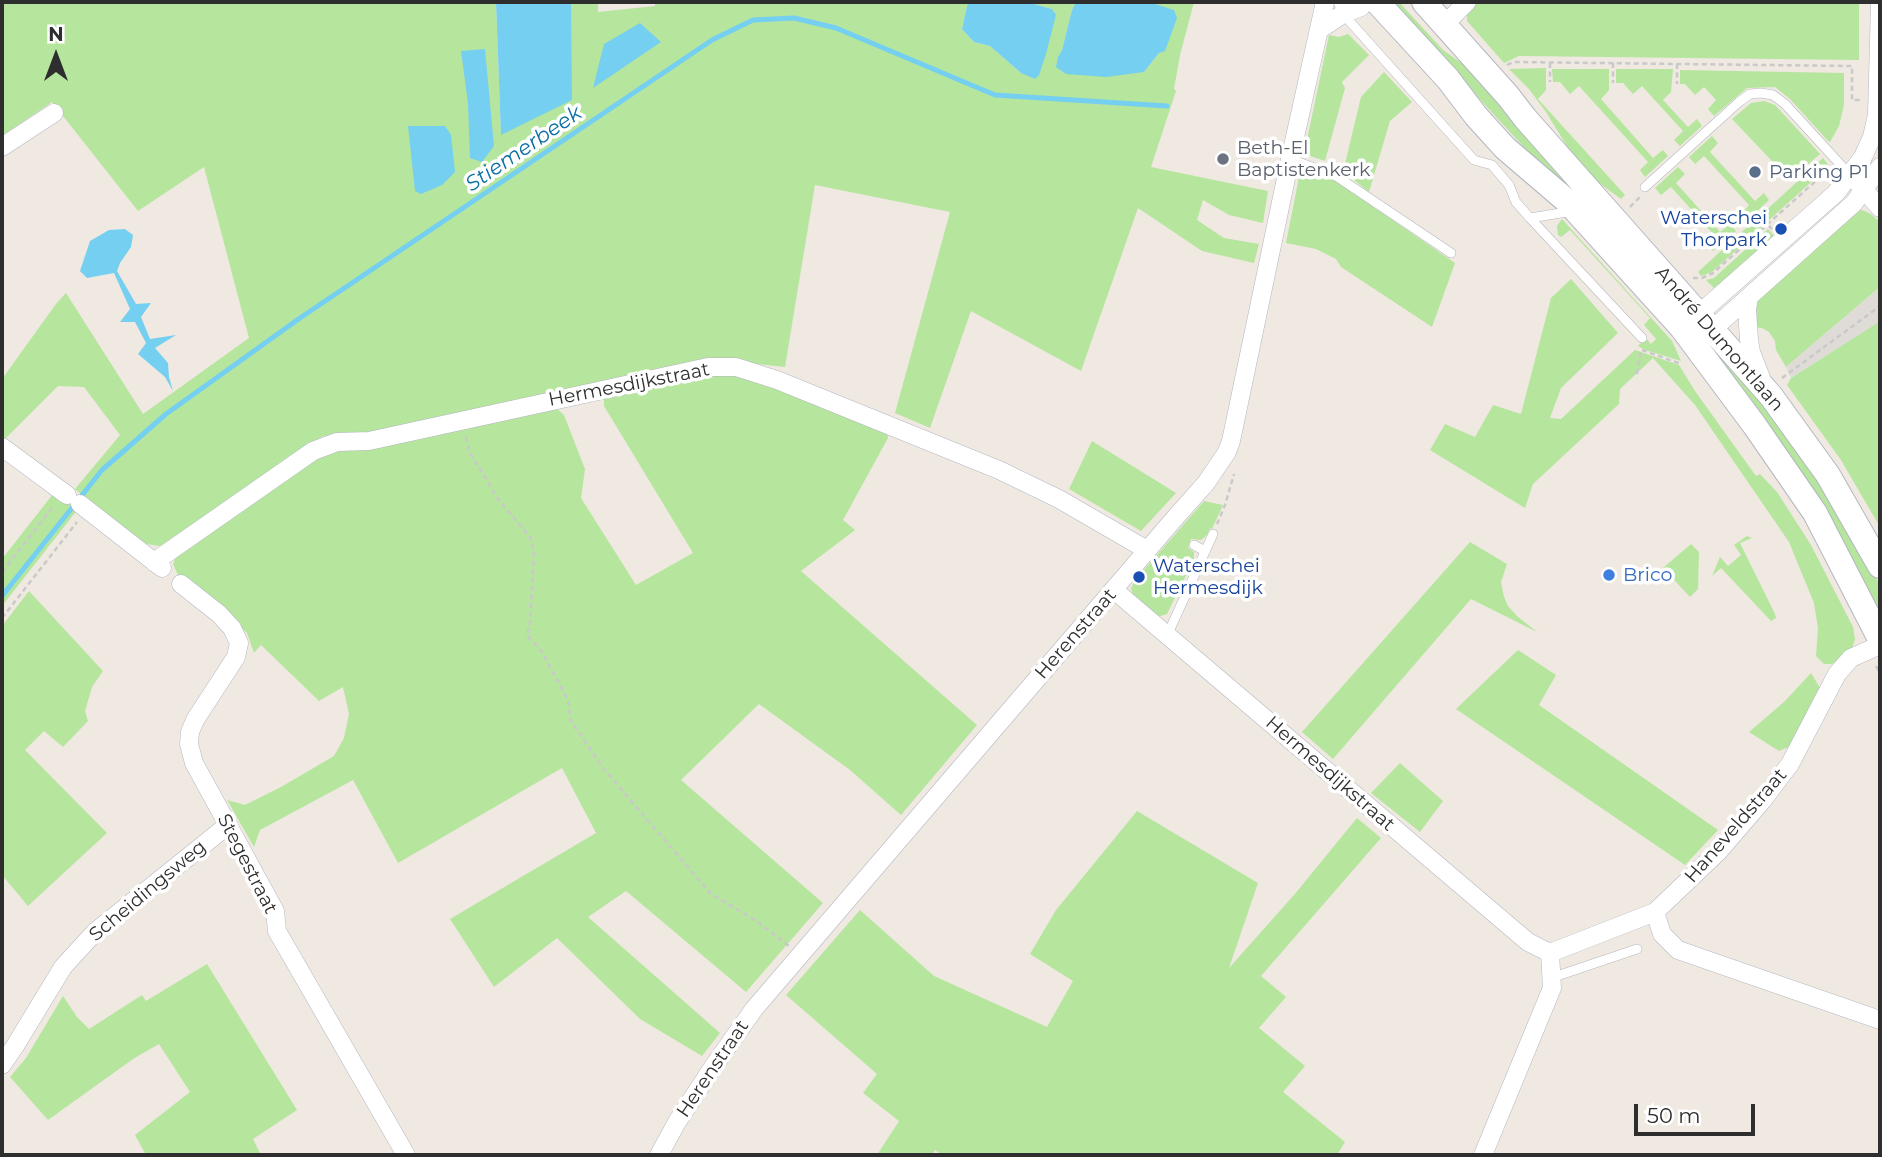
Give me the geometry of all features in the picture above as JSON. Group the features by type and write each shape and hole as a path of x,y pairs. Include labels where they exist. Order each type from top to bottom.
{"main road":[{"name":"André Dumontlaan","path":"1377,2 1448,79 1505,148 1559,193 1694,336 1776,388 1880,566"},
{"name":"André Dumontlaan","path":"1424,2 1508,96 1694,336 1815,513 1880,639"}],"street":[{"name":"Herenstraat","path":"659,1155 677,1122 754,1009 1206,483 1227,452 1325,2"},
{"path":"1318,30 1341,8 1361,7 1362,2"},
{"path":"1445,24 1468,2"},
{"path":"1694,336 1826,202 1863,157 1872,138 1877,116 1880,2"},
{"path":"2,147 54,113"},
{"path":"1694,336 1749,298 1854,203 1880,167"},
{"path":"1850,175 1880,208"},
{"path":"1749,298 1747,309 1751,352 1758,372 1776,388"},
{"name":"Hermesdijkstraat","path":"75,500 159,566 313,451 337,442 369,441 708,367 736,367 777,380 999,470 1059,499 1147,550"},
{"path":"2,447 75,500"},
{"name":"Stegestraat","path":"181,584 219,614 232,628 239,643 236,657 190,732 189,744 194,763 275,911 277,931 405,1155"},
{"name":"Hermesdijkstraat","path":"1114,590 1528,942 1550,953"},
{"name":"Haneveldstraat","path":"1550,953 1655,912 1719,851 1762,801 1790,764 1837,674 1851,658 1880,645"},
{"name":"Scheidingsweg","path":"2,1065 63,967 95,932 228,825"},
{"path":"1655,912 1662,934 1678,950 1880,1020"},
{"path":"1483,1155 1552,988 1550,953"}],"lane":[{"path":"1341,8 1474,160 1492,165 1509,185 1516,202 1639,343"},
{"path":"1643,191 1739,102 1750,94 1761,93 1773,95 1785,104 1850,175"},
{"path":"1290,159 1336,176 1451,253"},
{"path":"1530,218 1576,210"},
{"path":"1167,636 1213,534"},
{"path":"1194,545 1205,551"},
{"path":"1551,978 1637,949"}],"path":[{"path":"1504,66 1513,62 1852,66 1852,100 1860,100 1860,108"},
{"path":"1550,63 1550,82"},
{"path":"1613,63 1613,83"},
{"path":"1677,64 1677,84"},
{"path":"1689,279 1713,274 1838,161"},
{"path":"1630,207 1643,191"},
{"path":"1757,214 1774,232"},
{"path":"1776,388 1880,306"},
{"path":"1641,350 1694,336"},
{"path":"1637,374 1641,350 1639,343"},
{"path":"468,451 498,499 531,538 534,555 527,635 542,652 568,700 571,721 603,768 711,894 755,920 791,948"},
{"path":"1220,517 1234,472"},
{"path":"2,572 75,500"},
{"path":"2,618 75,500"}],"green space":[{"path":"2,2 496,2 501,135 569,2 598,2 598,12 655,6 655,2 968,2 962,29 974,42 990,46 1021,73 1052,9 1027,2 1076,2 1058,57 1066,74 1084,74 1144,72 1159,53 1149,2 1194,2 1180,55 1174,89 1176,91 1151,167 1268,191 1263,223 1229,215 1203,200 1197,220 1224,238 1259,244 1254,263 1202,251 1138,208 1081,371 971,311 930,428 895,413 950,212 815,185 785,367 729,361 378,433 323,436 160,546 140,543 75,489 120,435 84,387 58,386 4,440 2,379 66,293 143,414 249,338 204,167 138,211 52,102 2,136"},
{"path":"1390,2 1399,2 1443,50 1470,69 1665,283 1557,183"},
{"path":"1474,2 1859,2 1859,60 1519,56 1504,63 1467,21 1467,10"},
{"path":"1348,34 1369,55 1342,82 1345,88 1325,161 1304,154 1329,35 1339,37"},
{"path":"1546,68 1546,90 1538,99 1625,195 1621,199 1595,180 1568,148 1529,89 1509,69"},
{"path":"1552,69 1609,69 1609,90 1601,99 1653,158 1663,150 1668,156 1645,177 1640,170 1648,162 1579,86 1570,94 1560,82 1553,82"},
{"path":"1616,69 1673,69 1671,92 1663,100 1688,127 1697,119 1702,126 1680,146 1674,140 1683,131 1642,86 1633,94 1623,83 1616,83"},
{"path":"1680,70 1844,73 1844,105 1839,126 1830,142 1828,141 1790,99 1775,87 1747,88 1714,116 1708,109 1716,100 1704,87 1695,95 1685,84 1680,84"},
{"path":"1384,72 1412,102 1390,121 1369,192 1349,176 1344,168 1361,97"},
{"path":"1764,101 1775,105 1820,154 1790,180 1732,119 1751,103"},
{"path":"1712,136 1718,143 1710,152 1755,201 1764,193 1769,200 1747,221 1741,214 1749,205 1704,156 1695,164 1689,157"},
{"path":"1823,158 1829,166 1768,221 1762,214"},
{"path":"1301,167 1333,179 1455,263 1432,327 1341,267 1336,259 1316,249 1286,243"},
{"path":"1678,167 1685,174 1676,183 1720,232 1730,224 1736,231 1713,251 1707,245 1715,236 1671,187 1661,195 1655,188"},
{"path":"1862,210 1880,222 1880,287 1786,367 1769,332 1753,327 1757,302 1766,290 1855,211"},
{"path":"1757,218 1764,225 1712,272 1701,276 1698,272"},
{"path":"1562,219 1672,341 1681,361 1638,346 1646,338 1651,344 1656,339 1644,325 1650,318 1570,230 1561,237 1558,235 1557,226"},
{"path":"1768,229 1775,237 1717,288 1706,280 1714,278"},
{"path":"1571,279 1618,333 1561,388 1550,418 1561,419 1635,350 1679,365 1756,476 1760,474 1777,492 1811,545 1853,627 1855,639 1851,651 1832,664 1824,664 1816,656 1818,628 1814,603 1789,542 1695,405 1653,358 1620,389 1619,404 1533,484 1525,508 1430,450 1445,424 1475,437 1493,405 1521,414 1551,298"},
{"path":"1880,321 1880,527 1841,460 1787,385 1791,378"},
{"path":"1710,340 1775,415 1859,545 1880,586 1880,616 1710,353"},
{"path":"724,371 753,376 887,430 888,438 843,520 855,530 801,571 977,725 901,815 850,770 759,704 681,780 823,903 746,992 626,891 588,917 720,1033 702,1056 640,1019 557,938 494,987 450,919 596,833 562,768 398,863 353,780 260,830 254,847 227,800 245,805 334,756 344,738 349,714 343,687 319,701 261,645 254,653 247,633 189,580 178,575 173,564 177,554 315,455 554,406 564,415 585,469 581,498 636,585 693,553 604,406 604,395"},
{"path":"1092,441 1176,493 1141,531 1069,489"},
{"path":"53,494 78,509 2,606 2,559"},
{"path":"1204,501 1223,505 1207,535 1201,540 1191,539 1188,548 1194,552 1194,559 1167,614 1154,614 1133,595 1131,588"},
{"path":"1747,536 1752,538 1740,543 1775,614 1776,618 1771,621 1721,568 1712,576 1720,557 1728,566 1741,555 1734,545"},
{"path":"1470,542 1507,564 1501,582 1504,597 1517,616 1537,632 1471,599 1333,759 1302,732"},
{"path":"1691,544 1699,552 1698,589 1690,597 1663,568"},
{"path":"29,591 103,671 92,687 85,711 88,721 63,747 44,731 25,750 107,833 28,906 2,875 2,626"},
{"path":"1518,650 1556,675 1539,705 1718,830 1685,865 1456,709"},
{"path":"1811,673 1820,688 1789,747 1779,751 1749,732 1784,702"},
{"path":"1400,763 1443,801 1420,832 1371,793"},
{"path":"1137,811 1258,883 1229,968 1357,818 1381,838 1261,976 1286,997 1259,1028 1305,1066 1283,1092 1345,1142 1337,1155 942,1155 935,1150 932,1155 877,1155 899,1121 863,1093 877,1074 786,995 860,910 934,976 1047,1027 1073,981 1030,954 1056,910"},
{"path":"207,964 297,1110 253,1139 261,1155 146,1155 135,1135 190,1092 159,1044 133,1059 48,1120 10,1077 26,1058 63,996 89,1029 142,995 146,1001"}],"shaded area":[{"path":"1880,287 1880,321 1791,378 1786,367"}],"water":[{"path":"496,2 571,2 572,100 501,135"},
{"path":"968,2 1027,2 1052,9 1056,15 1046,54 1035,79 1021,73 990,46 974,42 962,29"},
{"path":"1076,2 1149,2 1174,10 1177,18 1165,51 1159,53 1144,72 1106,77 1066,74 1056,67"},
{"path":"640,23 661,42 593,88 604,44"},
{"path":"485,49 494,146 482,162 470,158 468,103 461,51"},
{"path":"408,126 445,126 451,135 455,172 442,185 421,194 415,191"},
{"path":"125,229 133,235 131,247 117,271 136,304 151,303 141,317 150,339 176,335 155,348 168,363 173,391 165,377 138,354 146,343 135,322 120,322 130,309 114,273 87,278 80,271 90,241 109,230"}],"waterway":[{"name":"Stiemerbeek","path":"2,596 102,470 166,414 300,318 712,40 753,20 794,18 836,28 995,95 1167,106"}],"place":[{"name":"Beth-El Baptistenkerk","path":"1223,159"},
{"name":"Parking P1","path":"1755,172"},
{"name":"Waterschei Thorpark","path":"1781,229"},
{"name":"Brico","path":"1609,575"},
{"name":"Waterschei Hermesdijk","path":"1139,577"}]}
